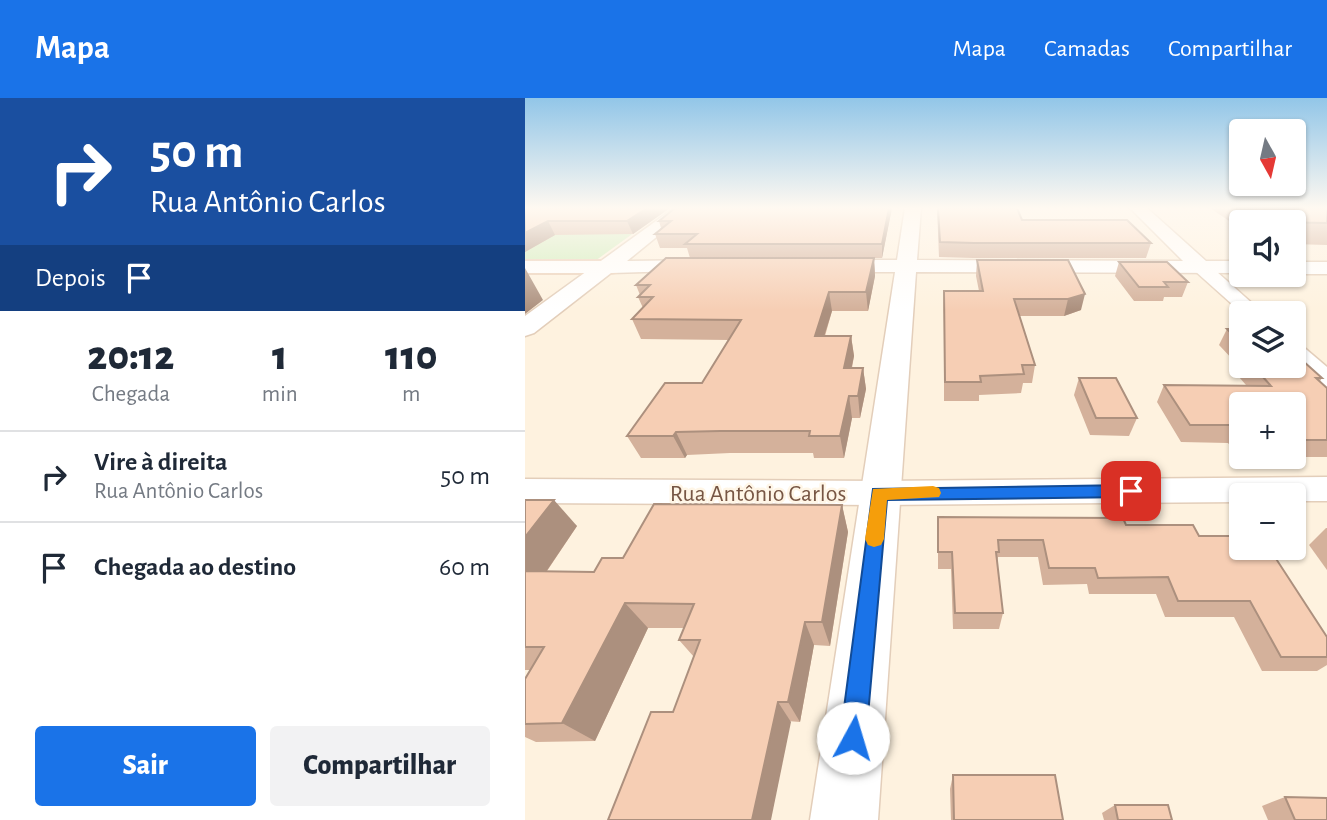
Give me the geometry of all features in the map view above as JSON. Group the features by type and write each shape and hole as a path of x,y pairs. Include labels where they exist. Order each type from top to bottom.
{"main road":[{"path":"525,267 608,267"}],"street":[{"path":"525,328 641,242"},
{"path":"844,820 908,242"},
{"path":"1174,242 1239,301"},
{"path":"608,267 729,266"},
{"path":"810,266 1229,267"},
{"path":"1306,268 1327,268"},
{"path":"1306,361 1327,380"},
{"name":"Rua Antônio Carlos","path":"525,491 879,494 1327,489"}],"green space":[{"path":"525,242 622,242 595,261 525,262"}],"building":[{"path":"688,242 882,242 882,244 685,244"},
{"path":"940,242 1150,242 1151,243 974,243"},
{"path":"666,258 874,258 866,292 829,292 815,336 851,336 844,368 863,368 858,396 849,396 840,436 809,436 810,431 720,431 676,432 673,436 627,436 665,383 702,383 741,320 632,319 653,297 638,297 650,285 636,285"},
{"path":"977,260 1068,260 1085,294 1068,299 1014,299 1035,365 1022,365 1024,374 980,376 981,382 945,382 944,291 983,291"},
{"path":"1119,262 1167,262 1188,282 1164,282 1168,287 1139,287"},
{"path":"1306,364 1322,378 1316,378 1327,388 1327,440 1306,440 1306,392 1229,392 1229,425 1190,425 1164,385 1271,386 1264,378 1306,378"},
{"path":"1079,378 1116,378 1137,418 1096,418"},
{"path":"525,500 554,500 525,537"},
{"path":"654,504 842,505 822,622 805,622 788,702 778,702 752,820 608,820 651,712 673,712 700,640 679,640 694,604 625,603 562,723 525,724 525,679 544,647 525,647 525,571 594,572 602,558 623,558"},
{"path":"938,517 1123,518 1126,525 1193,525 1199,536 1229,536 1229,560 1277,560 1327,637 1327,657 1281,657 1250,601 1178,601 1168,577 1098,578 1095,568 1049,568 1043,540 998,540 999,552 996,552 1003,613 955,613 952,552 938,552"},
{"path":"953,775 1055,775 1063,820 954,820"},
{"path":"1285,797 1327,798 1327,820 1295,820"},
{"path":"1115,805 1168,805 1172,820 1118,820"}],"slow traffic":[{"path":"874,539 879,494 933,493"}],"route":[{"path":"853,738 879,494 1131,491"}]}
